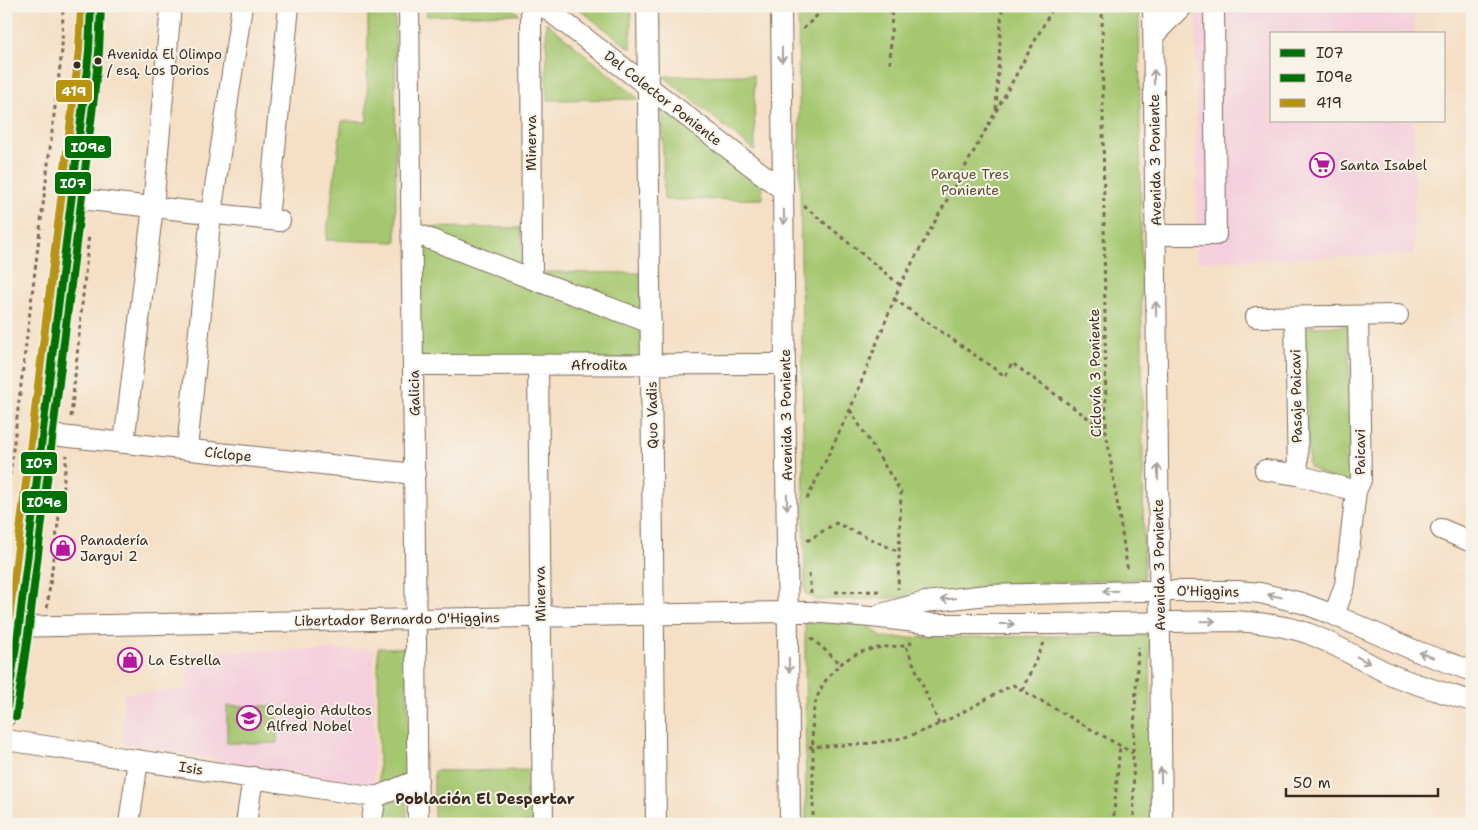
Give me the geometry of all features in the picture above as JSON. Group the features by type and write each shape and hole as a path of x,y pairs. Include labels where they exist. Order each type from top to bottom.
{"street":[{"path":"6,716 12,626 42,434 89,51 91,6"},
{"path":"124,443 153,207 171,6"},
{"path":"187,449 212,214 242,6"},
{"path":"71,198 275,220 289,6"},
{"name":"Galicia","path":"409,6 418,824"},
{"name":"Minerva","path":"531,6 532,279"},
{"name":"Del Colector Poniente","path":"543,6 784,190"},
{"name":"Quo Vadis","path":"647,6 656,824"},
{"name":"Avenida 3 Poniente","path":"781,6 790,824"},
{"name":"Avenida 3 Poniente","path":"1153,6 1156,235 1149,591 1159,622 1162,824"},
{"path":"1154,36 1182,6"},
{"path":"1156,235 1216,234 1214,6"},
{"path":"412,232 650,323"},
{"path":"1256,317 1295,318 1398,315"},
{"name":"Paicavi","path":"1334,615 1345,585 1356,491 1361,480 1358,316"},
{"name":"Pasaje Paicavi","path":"1295,318 1298,475"},
{"name":"Afrodita","path":"413,365 785,364"},
{"name":"Minerva","path":"538,365 543,824"},
{"name":"Cíclope","path":"42,434 414,474"},
{"path":"1265,470 1298,475 1356,491"},
{"path":"1441,529 1472,542"},
{"name":"O'Higgins","path":"871,617 925,602 987,595 1149,591 1237,591 1260,593 1302,603 1334,615 1416,652 1472,671"},
{"name":"O'Higgins","path":"788,612 871,617 934,624 1253,622 1290,628 1326,641 1394,676 1472,701"},
{"name":"Libertador Bernardo O'Higgins","path":"12,626 788,612"},
{"name":"Isis","path":"6,740 376,797"},
{"path":"129,824 138,760"},
{"path":"246,824 253,778"},
{"path":"371,824 376,797 418,780"}],"path":[{"path":"6,507 62,50 63,6"},
{"path":"803,29 828,6"},
{"path":"890,64 892,6"},
{"path":"996,110 1002,6"},
{"path":"806,502 850,410 900,285 1054,6"},
{"name":"Ciclovía 3 Poniente","path":"1102,6 1106,431 1128,576 1149,591"},
{"path":"45,626 69,437 93,200"},
{"path":"804,206 900,285"},
{"path":"894,300 1005,376 1012,363 1106,431"},
{"path":"850,410 901,492 898,591"},
{"path":"807,541 836,523 898,552"},
{"path":"1134,824 1133,753 1139,622"},
{"path":"813,824 813,710 818,693 832,672 852,656 867,650 888,646 906,646 934,624"},
{"path":"1022,690 1051,624"},
{"path":"811,638 841,664"},
{"path":"906,646 938,724"},
{"path":"806,747 886,742 907,737 938,724 1013,685 1133,753"},
{"path":"1113,824 1120,745"}],"shaded area":[{"path":"1196,6 1415,6 1415,32 1270,32 1270,122 1414,122 1414,255 1197,261"},
{"name":"Colegio Adultos Alfred Nobel","path":"374,649 374,787 123,743 123,694 187,690 188,652"}],"green space":[{"path":"426,6 510,6 519,14 427,16"},
{"path":"575,6 631,6 631,49"},
{"name":"Parque Tres Poniente","path":"798,6 1139,6 1144,579 994,584 936,597 816,600 805,593"},
{"path":"368,15 395,16 396,242 326,240 342,121 367,122"},
{"path":"546,22 639,99 547,100"},
{"path":"754,75 755,151 663,76"},
{"path":"662,104 762,184 763,199 664,200"},
{"path":"419,227 521,228 523,270"},
{"path":"414,243 642,327 642,359 415,361"},
{"path":"537,272 640,273 641,315"},
{"path":"1348,326 1353,479 1343,485 1309,467 1305,327"},
{"path":"805,623 865,623 883,638 1150,635 1152,824 806,824"},
{"path":"378,648 407,648 408,773 379,789"},
{"path":"227,706 277,706 277,743 227,743"},
{"path":"533,770 533,823 434,824 434,771"},
{"path":"406,789 407,824 378,824 382,799"}],"transit line":[{"name":"419","path":"6,644 74,95 81,6"},
{"name":"I07","path":"6,714 19,626 84,96 91,6"},
{"name":"I09e","path":"16,717 29,627 94,97 99,52 101,6"}],"place":[{"name":"Avenida El Olimpo / esq. Los Dorios","path":"98,61"},
{"name":"Santa Isabel","path":"1322,165"},
{"name":"Panadería Jargui 2","path":"63,548"},
{"name":"La Estrella","path":"130,660"},
{"name":"Colegio Adultos Alfred Nobel","path":"249,718"}],"district":[{"name":"Población El Despertar","path":"485,799"}]}
